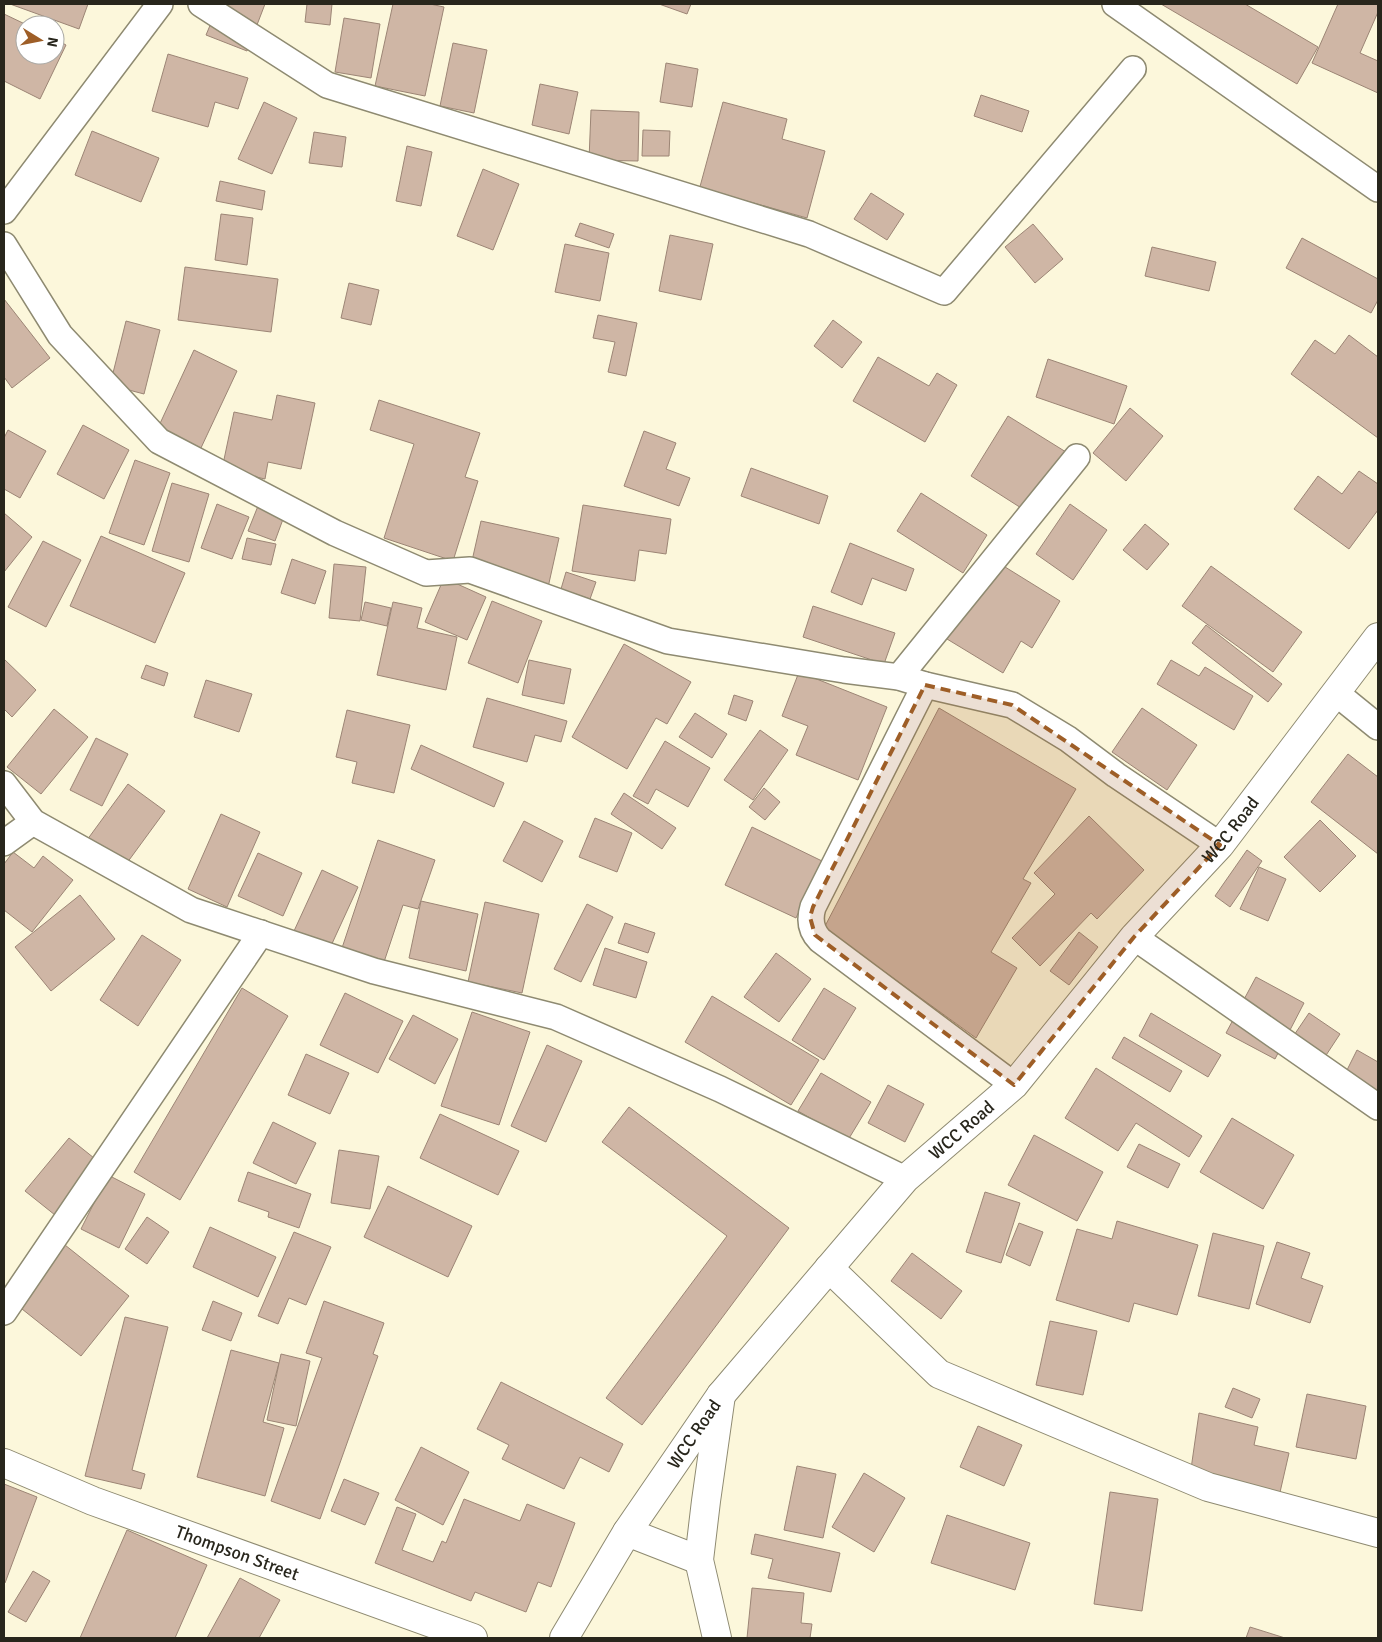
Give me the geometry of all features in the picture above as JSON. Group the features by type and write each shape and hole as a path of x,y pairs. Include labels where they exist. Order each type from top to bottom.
{"main road":[{"name":"WCC Road","path":"564,1638 627,1532 721,1395 905,1179 1014,1085 1134,937 1220,845 1378,638"},
{"path":"828,1268 939,1374 1208,1487 1378,1533"},
{"path":"717,1638 699,1560 721,1395"},
{"name":"Thompson Street","path":"4,1464 94,1501 473,1638"},
{"path":"627,1532 699,1560"}],"street":[{"path":"4,212 160,4"},
{"path":"201,4 327,85 809,234 944,292 1133,70"},
{"path":"1115,4 1378,189"},
{"path":"4,246 60,335 159,441 335,533 426,573 470,570 668,641 844,670 899,676 925,685 1012,705 1068,739 1116,775 1220,845"},
{"path":"899,676 1077,457"},
{"path":"925,685 813,908 810,917 811,927 820,940 1014,1085"},
{"path":"1336,693 1378,727"},
{"path":"4,784 33,822 191,910 374,971 556,1017 720,1089 905,1179"},
{"path":"4,843 33,822"},
{"path":"4,1312 261,933"},
{"path":"1134,937 1378,1107"}],"highlighted area":[{"path":"925,685 1012,705 1220,845 1134,937 1014,1085 815,935 810,917 813,907"}],"building":[{"path":"10,4 88,4 79,29 65,24 65,15 40,15"},
{"path":"219,4 265,4 247,51 206,35"},
{"path":"307,4 332,4 330,25 305,22"},
{"path":"393,4 430,4 444,7 425,96 375,86"},
{"path":"659,4 691,4 687,14"},
{"path":"1161,4 1245,4 1318,47 1297,84"},
{"path":"1338,4 1378,4 1378,12 1360,53 1378,61 1378,93 1312,63"},
{"path":"4,14 15,19 15,65 56,65 40,99 4,81"},
{"path":"344,18 380,24 371,78 335,72"},
{"path":"453,43 487,50 474,113 440,106"},
{"path":"168,54 248,78 238,109 215,102 208,127 152,111"},
{"path":"666,63 698,69 692,107 660,102"},
{"path":"540,84 578,92 569,134 532,125"},
{"path":"981,95 1029,111 1022,132 974,116"},
{"path":"264,102 297,118 272,174 238,159"},
{"path":"723,102 787,119 782,139 825,151 807,218 743,200 738,217 695,205"},
{"path":"591,110 639,112 638,161 589,160"},
{"path":"643,130 670,131 669,156 642,156"},
{"path":"92,131 159,158 141,202 75,175"},
{"path":"314,132 346,137 342,167 309,163"},
{"path":"407,146 432,152 421,206 396,201"},
{"path":"483,169 519,184 493,250 457,236"},
{"path":"220,181 265,191 262,210 216,201"},
{"path":"871,193 904,214 887,240 854,219"},
{"path":"221,214 253,218 247,265 215,260"},
{"path":"580,223 614,234 609,248 575,236"},
{"path":"1033,224 1063,259 1035,283 1005,247"},
{"path":"670,235 713,244 701,300 659,291"},
{"path":"1302,238 1378,279 1378,300 1371,313 1286,268"},
{"path":"565,244 609,253 600,301 555,292"},
{"path":"1152,247 1216,262 1209,291 1145,276"},
{"path":"185,267 278,279 271,332 178,320"},
{"path":"349,283 379,290 371,325 341,318"},
{"path":"4,299 50,358 12,388 4,377"},
{"path":"598,315 637,323 626,376 608,372 615,342 593,338"},
{"path":"833,320 862,342 842,368 814,346"},
{"path":"126,321 160,330 144,394 110,385"},
{"path":"1349,335 1378,357 1378,438 1291,374 1315,340 1335,354"},
{"path":"194,350 237,371 200,450 157,430"},
{"path":"878,357 929,386 937,373 957,385 925,442 853,401"},
{"path":"1048,359 1127,386 1114,424 1036,397"},
{"path":"277,395 315,403 301,469 268,462 265,479 222,469 234,412 272,420"},
{"path":"379,400 480,433 465,477 478,481 453,561 384,538 414,444 370,430"},
{"path":"1130,408 1163,436 1126,481 1093,453"},
{"path":"1008,416 1066,452 1029,513 971,476"},
{"path":"83,425 129,450 104,499 57,474"},
{"path":"8,430 46,451 20,498 4,489 4,438"},
{"path":"644,431 676,443 666,469 690,478 679,506 624,486"},
{"path":"135,460 170,473 144,545 109,533"},
{"path":"751,468 828,496 819,524 741,496"},
{"path":"1359,471 1378,484 1378,510 1349,549 1294,509 1318,476 1342,494"},
{"path":"172,483 209,494 189,562 152,551"},
{"path":"921,493 987,535 963,573 897,531"},
{"path":"260,501 286,511 275,541 248,531"},
{"path":"217,504 249,517 232,559 201,548"},
{"path":"1070,504 1107,530 1073,580 1036,554"},
{"path":"583,505 671,519 666,554 639,550 635,581 572,571"},
{"path":"4,513 32,537 4,572"},
{"path":"481,521 559,538 547,592 469,574"},
{"path":"1145,524 1169,544 1147,570 1123,550"},
{"path":"101,536 185,573 155,643 70,606"},
{"path":"247,538 276,544 271,565 242,559"},
{"path":"43,541 81,560 46,627 8,607"},
{"path":"850,543 914,569 906,591 872,578 862,605 831,592"},
{"path":"292,559 326,571 315,604 281,593"},
{"path":"997,562 1060,601 1032,648 1021,641 1003,673 947,639 974,594"},
{"path":"334,564 366,567 360,621 329,618"},
{"path":"1211,566 1302,632 1273,672 1182,606"},
{"path":"566,572 596,582 590,599 561,589"},
{"path":"444,578 486,597 467,640 425,622"},
{"path":"492,601 542,621 518,683 468,663"},
{"path":"365,602 391,608 387,626 361,620"},
{"path":"393,602 422,608 417,628 457,637 446,690 377,675"},
{"path":"813,606 895,633 884,664 803,637"},
{"path":"1206,625 1282,684 1268,702 1192,643"},
{"path":"624,644 691,682 667,724 656,718 627,769 572,737"},
{"path":"4,659 36,690 12,717 4,709"},
{"path":"529,660 571,669 564,704 522,695"},
{"path":"1171,660 1199,676 1205,667 1253,696 1234,730 1157,684"},
{"path":"146,665 168,673 164,686 141,678"},
{"path":"799,672 887,707 858,780 796,755 808,726 782,716"},
{"path":"206,680 252,694 239,732 194,717"},
{"path":"734,695 753,701 746,721 728,714"},
{"path":"487,698 567,721 561,742 535,735 527,762 473,747"},
{"path":"939,708 1076,789 1023,879 1031,883 991,952 1017,968 976,1038 824,928"},
{"path":"1142,708 1197,745 1167,790 1112,752"},
{"path":"54,709 88,737 41,794 7,767"},
{"path":"347,710 410,725 394,793 352,783 357,762 336,757"},
{"path":"695,713 727,734 712,758 679,737"},
{"path":"760,730 788,750 753,800 724,780"},
{"path":"96,738 128,754 102,806 70,790"},
{"path":"665,741 710,768 688,807 656,789 648,804 633,796"},
{"path":"421,745 504,783 494,807 411,769"},
{"path":"1348,754 1378,777 1378,854 1311,802"},
{"path":"128,784 165,811 124,867 87,840"},
{"path":"764,788 780,802 765,820 749,807"},
{"path":"624,793 676,828 662,849 611,814"},
{"path":"221,814 260,832 227,907 188,889"},
{"path":"1089,816 1144,870 1097,919 1091,913 1040,966 1012,938 1055,894 1034,873"},
{"path":"595,818 632,833 617,872 579,857"},
{"path":"1320,820 1356,856 1320,892 1284,857"},
{"path":"524,821 563,841 542,882 503,861"},
{"path":"752,827 822,861 796,918 725,885"},
{"path":"378,840 435,860 418,909 403,905 384,962 342,948"},
{"path":"1247,850 1262,861 1230,907 1215,896"},
{"path":"13,852 34,868 43,856 73,880 32,932 4,910 4,864"},
{"path":"258,853 302,873 283,916 238,896"},
{"path":"1259,867 1286,879 1268,921 1240,909"},
{"path":"322,870 358,887 330,948 294,931"},
{"path":"80,895 115,939 51,991 15,947"},
{"path":"421,901 478,914 466,971 409,958"},
{"path":"485,902 539,914 522,993 468,982"},
{"path":"587,904 613,917 581,982 554,969"},
{"path":"625,923 655,933 648,953 618,943"},
{"path":"1079,932 1098,947 1069,985 1050,971"},
{"path":"142,935 181,960 138,1026 100,1000"},
{"path":"605,948 647,962 636,998 593,985"},
{"path":"776,953 811,979 779,1022 744,997"},
{"path":"1256,977 1304,1003 1275,1059 1226,1033"},
{"path":"242,988 288,1016 180,1200 134,1172"},
{"path":"824,988 856,1008 824,1060 792,1040"},
{"path":"345,993 403,1021 378,1073 320,1045"},
{"path":"712,996 819,1060 791,1105 685,1042"},
{"path":"472,1012 530,1032 499,1125 441,1106"},
{"path":"1151,1013 1221,1055 1208,1077 1139,1036"},
{"path":"1309,1013 1340,1034 1317,1069 1286,1047"},
{"path":"413,1015 458,1039 435,1084 389,1059"},
{"path":"1124,1037 1182,1071 1170,1092 1112,1058"},
{"path":"547,1045 582,1061 546,1142 511,1126"},
{"path":"1357,1050 1378,1062 1378,1104 1340,1084"},
{"path":"306,1054 349,1073 330,1114 288,1095"},
{"path":"1096,1068 1202,1136 1189,1157 1136,1123 1118,1151 1065,1118"},
{"path":"821,1073 871,1102 848,1140 798,1111"},
{"path":"888,1085 924,1104 905,1142 868,1123"},
{"path":"629,1107 789,1228 642,1425 606,1398 727,1236 602,1142"},
{"path":"440,1114 519,1151 498,1195 420,1158"},
{"path":"1232,1118 1294,1155 1263,1209 1200,1172"},
{"path":"273,1122 316,1143 296,1184 253,1163"},
{"path":"1034,1135 1103,1172 1077,1221 1008,1185"},
{"path":"69,1138 99,1162 55,1215 25,1191"},
{"path":"1139,1144 1180,1164 1168,1188 1127,1167"},
{"path":"339,1150 379,1156 370,1209 331,1203"},
{"path":"248,1172 311,1194 299,1228 268,1217 269,1212 238,1201"},
{"path":"108,1175 145,1194 119,1248 81,1229"},
{"path":"388,1186 472,1226 448,1277 364,1237"},
{"path":"985,1192 1020,1203 1001,1263 966,1252"},
{"path":"147,1217 169,1232 147,1264 125,1249"},
{"path":"1117,1221 1198,1245 1177,1315 1134,1303 1129,1322 1056,1300 1077,1229 1112,1239"},
{"path":"1019,1223 1043,1232 1030,1266 1006,1255"},
{"path":"210,1227 276,1257 258,1297 193,1267"},
{"path":"294,1232 331,1247 306,1305 289,1298 278,1324 258,1316"},
{"path":"1213,1233 1264,1246 1249,1309 1198,1296"},
{"path":"1277,1242 1310,1253 1301,1278 1323,1286 1310,1323 1256,1304"},
{"path":"65,1245 129,1296 81,1356 17,1305"},
{"path":"912,1253 962,1291 941,1319 891,1281"},
{"path":"213,1301 242,1313 231,1341 202,1330"},
{"path":"324,1301 384,1323 373,1354 378,1356 320,1519 271,1501 322,1358 306,1353"},
{"path":"125,1317 168,1327 132,1470 145,1474 141,1489 85,1476"},
{"path":"1050,1321 1097,1331 1083,1395 1036,1385"},
{"path":"231,1350 279,1363 263,1422 284,1428 265,1496 197,1477"},
{"path":"281,1354 310,1361 296,1426 267,1420"},
{"path":"501,1382 623,1444 609,1472 580,1457 564,1489 502,1459 509,1445 477,1429"},
{"path":"1233,1388 1260,1399 1252,1418 1225,1407"},
{"path":"1307,1394 1366,1406 1356,1459 1296,1447"},
{"path":"1199,1413 1258,1427 1254,1445 1289,1453 1278,1501 1190,1476"},
{"path":"978,1426 1022,1445 1004,1486 960,1467"},
{"path":"421,1447 469,1472 443,1525 395,1500"},
{"path":"797,1466 836,1474 823,1538 784,1530"},
{"path":"864,1473 905,1498 874,1552 832,1527"},
{"path":"344,1479 379,1493 365,1525 331,1511"},
{"path":"4,1484 37,1497 5,1583 4,1582"},
{"path":"1110,1492 1158,1499 1142,1611 1094,1604"},
{"path":"464,1499 520,1521 527,1504 575,1523 551,1587 538,1582 526,1612 475,1592 471,1601 375,1563 397,1507 416,1514 402,1550 433,1562 442,1541 446,1543"},
{"path":"947,1515 1030,1543 1015,1590 931,1563"},
{"path":"127,1530 207,1565 175,1638 80,1638"},
{"path":"755,1534 840,1553 831,1592 768,1578 773,1559 751,1554"},
{"path":"33,1571 50,1581 26,1622 8,1612"},
{"path":"240,1578 280,1600 259,1638 207,1638"},
{"path":"752,1588 804,1593 801,1623 812,1624 810,1638 747,1638"},
{"path":"1250,1627 1285,1638 1246,1638"}]}
